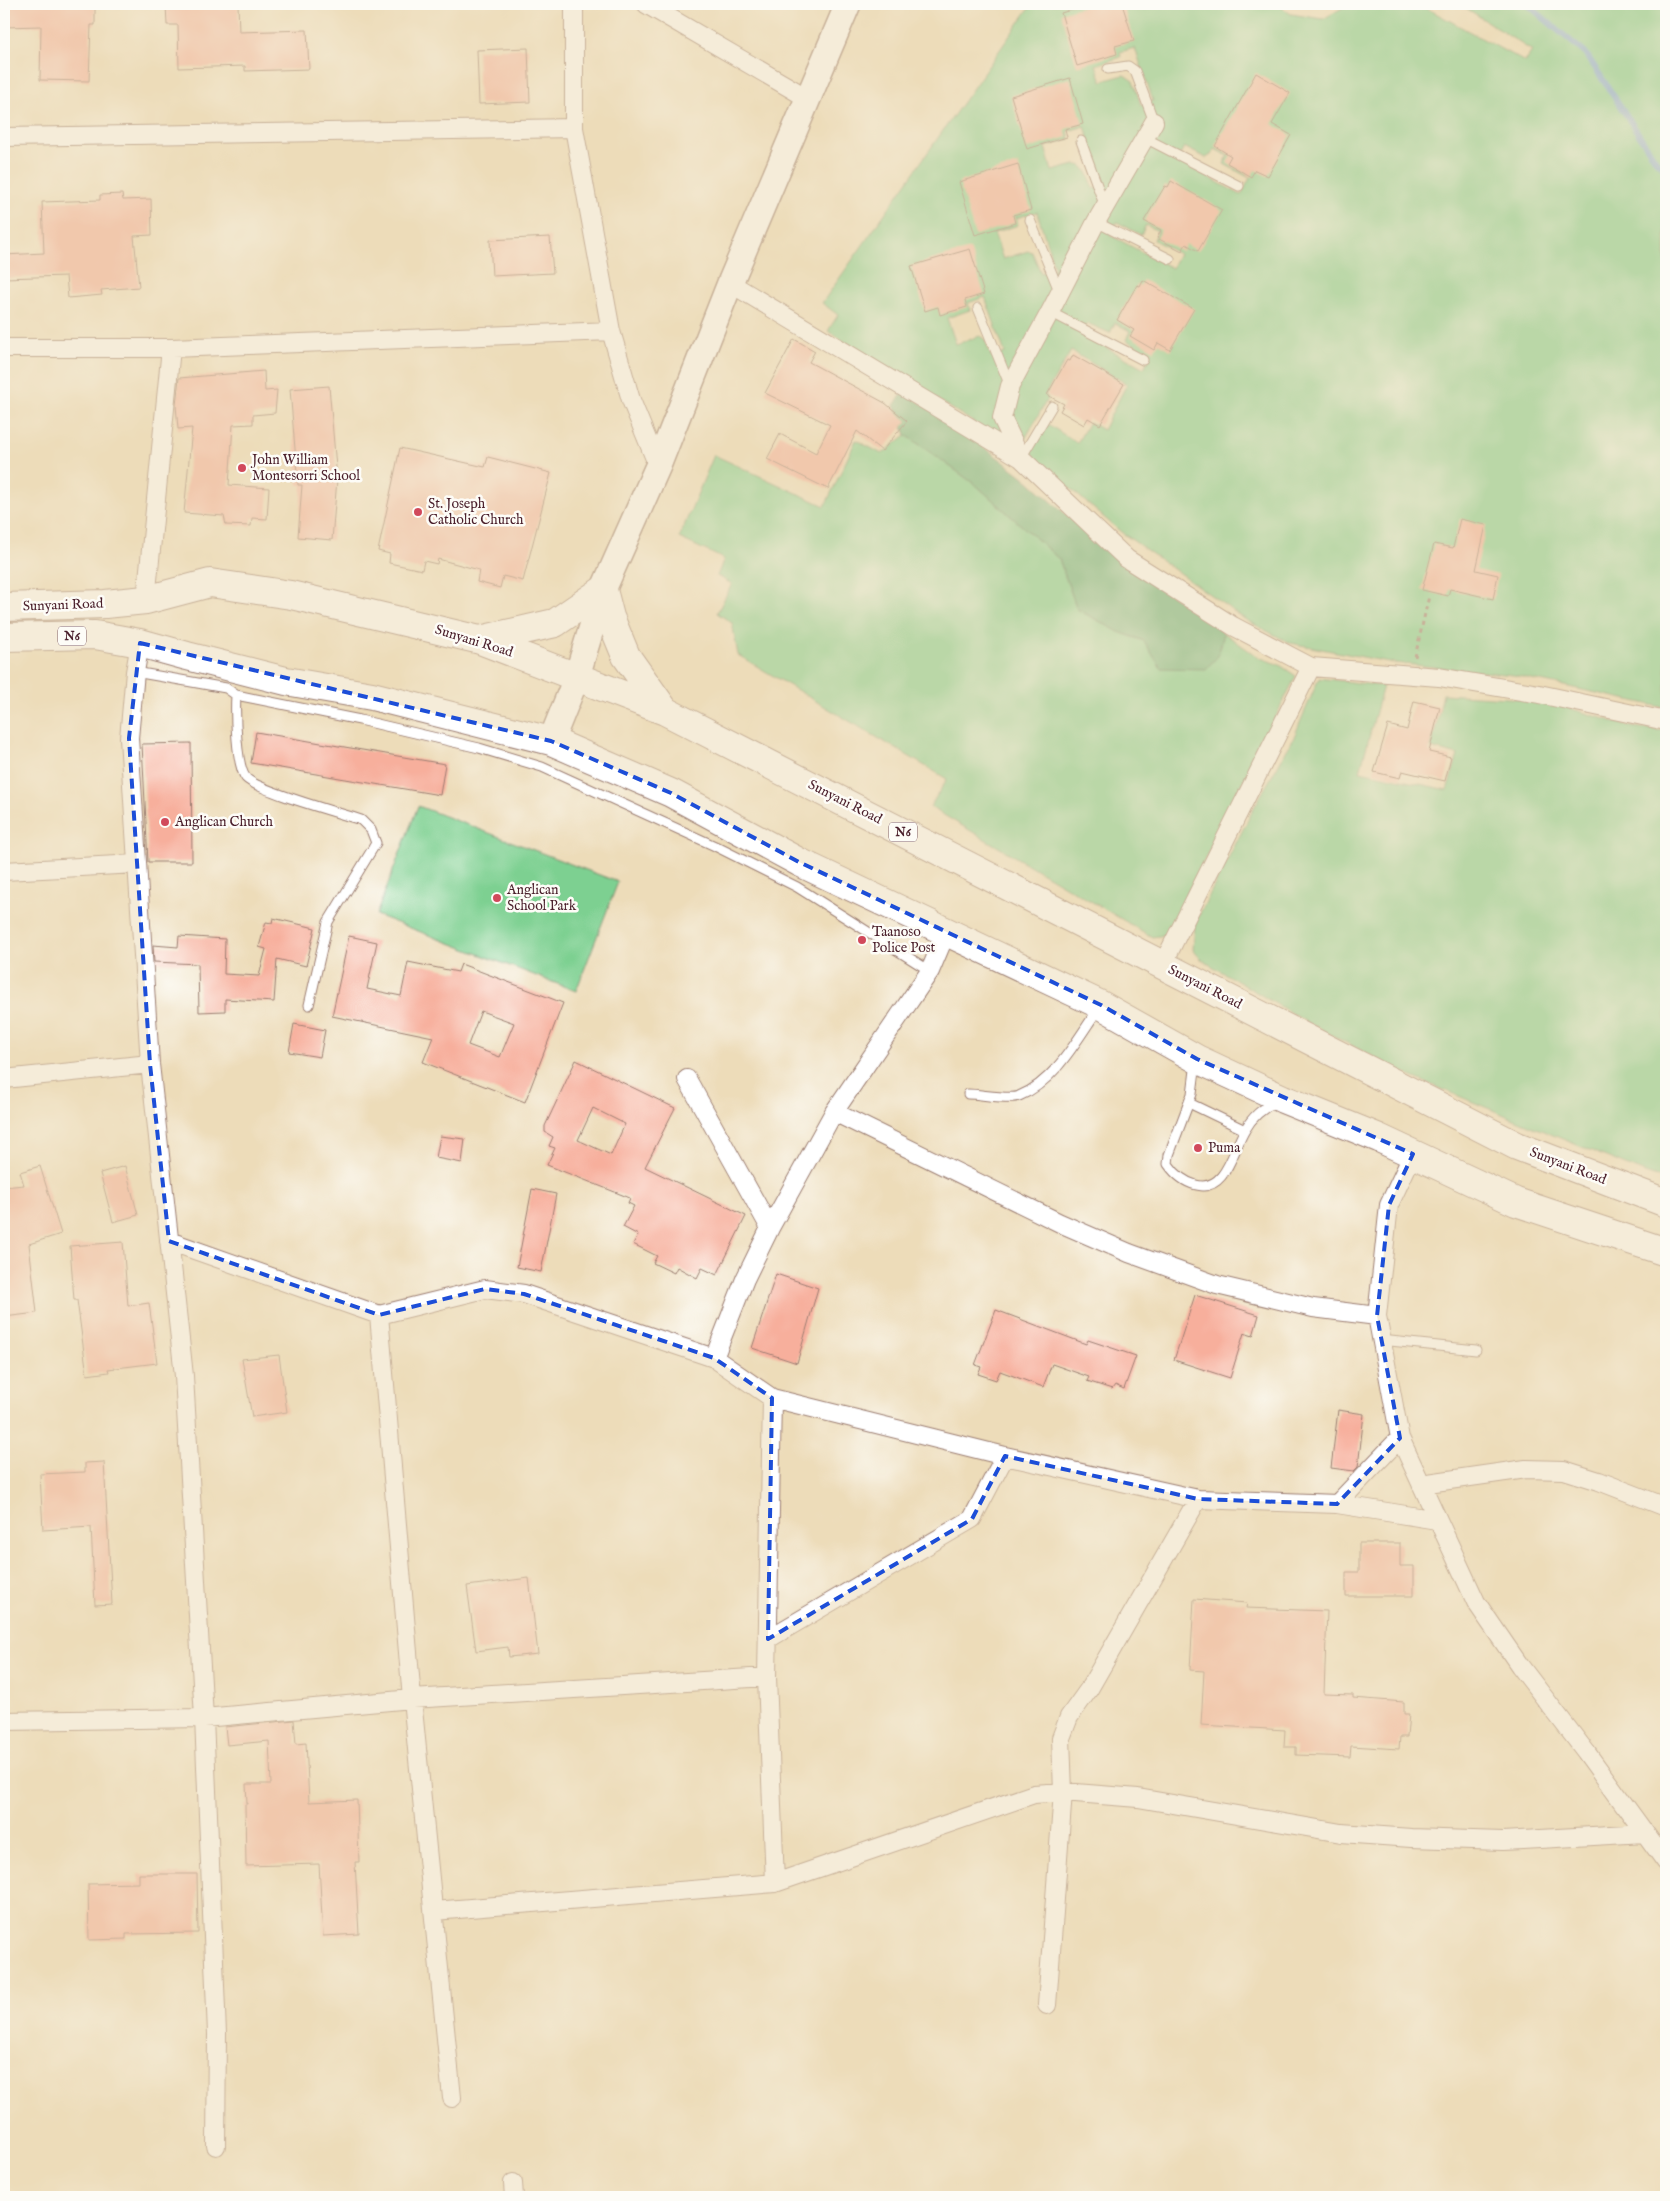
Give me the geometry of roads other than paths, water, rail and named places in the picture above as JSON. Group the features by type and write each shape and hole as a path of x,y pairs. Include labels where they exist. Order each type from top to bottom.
{"main road":[{"name":"Sunyani Road","path":"4,607 105,604 146,600 210,583 291,595 480,640 665,711 1516,1146 1666,1203"},
{"path":"480,640 555,623 603,590 610,616 626,656 665,711"},
{"name":"N6","path":"4,637 95,635 140,642 286,681 372,696 551,741 671,793 799,862 1101,1005 1197,1059 1283,1099 1379,1138 1516,1202 1666,1252"}],"street":[{"path":"574,4 574,128 611,331 631,400 658,466"},
{"path":"646,4 809,99"},
{"path":"551,741 577,676 603,590 658,466 730,283 848,4"},
{"path":"1021,458 1002,418 1010,386 1096,222 1154,122"},
{"path":"4,138 574,128"},
{"path":"730,283 1021,458 1127,559 1233,626 1311,667 1439,677 1539,694 1666,721"},
{"path":"4,348 170,348 611,331"},
{"path":"146,600 170,348"},
{"path":"140,642 135,672 129,738 150,1064 184,1376 204,1718 218,2034 216,2146"},
{"path":"1162,966 1311,667"},
{"path":"4,871 137,864"},
{"path":"714,1358 745,1279 770,1228 834,1112 930,971 946,933"},
{"path":"4,1079 150,1064"},
{"path":"687,1079 770,1228"},
{"path":"834,1112 1060,1223 1129,1253 1216,1285 1313,1308 1377,1316"},
{"path":"1413,1154 1389,1205 1377,1316 1400,1438 1476,1602 1520,1666 1586,1752 1666,1862"},
{"path":"169,1241 379,1315 440,1298 485,1289 524,1294 714,1358 772,1398 1005,1456 1198,1499 1337,1504 1437,1520"},
{"path":"379,1315 412,1700 452,2098"},
{"path":"772,1398 767,1677 776,1883"},
{"path":"1337,1504 1400,1438"},
{"path":"768,1639 972,1519 1005,1456"},
{"path":"1421,1484 1526,1469 1564,1470 1600,1481 1666,1507"},
{"path":"1047,2005 1063,1792 1060,1738 1069,1717 1089,1688 1198,1499"},
{"path":"4,1721 204,1718 412,1700 767,1677"},
{"path":"434,1911 776,1883 1034,1794 1063,1792 1138,1798 1341,1833 1411,1838 1503,1842 1645,1833"}],"lane":[{"path":"1108,69 1128,66 1135,71 1154,122"},
{"path":"1144,138 1239,186"},
{"path":"1081,141 1105,207"},
{"path":"1030,220 1060,293"},
{"path":"1096,222 1170,259"},
{"path":"978,308 1010,386"},
{"path":"1050,312 1143,360"},
{"path":"1021,458 1052,406"},
{"path":"135,672 226,688 236,695 360,720 479,748 542,767 714,846 797,888 930,971"},
{"path":"236,695 239,762 246,778 269,790 361,820 371,830 376,843 328,922 309,1004"},
{"path":"968,1094 1018,1097 1046,1078 1064,1060 1101,1005"},
{"path":"1197,1059 1189,1103 1169,1155 1168,1164 1190,1184 1204,1187 1215,1184 1226,1170 1244,1130 1255,1115 1264,1107 1283,1099"},
{"path":"1189,1103 1244,1130"},
{"path":"1381,1340 1476,1350"}],"waterway":[{"path":"1527,4 1586,54 1657,162 1666,169"}],"place":[{"name":"John William Montesorri School","path":"242,468"},
{"name":"St. Joseph Catholic Church","path":"418,512"},
{"name":"Anglican Church","path":"165,822"},
{"name":"Anglican School Park","path":"497,898"},
{"name":"Taanoso Police Post","path":"862,940"},
{"name":"Puma","path":"1198,1148"}]}
